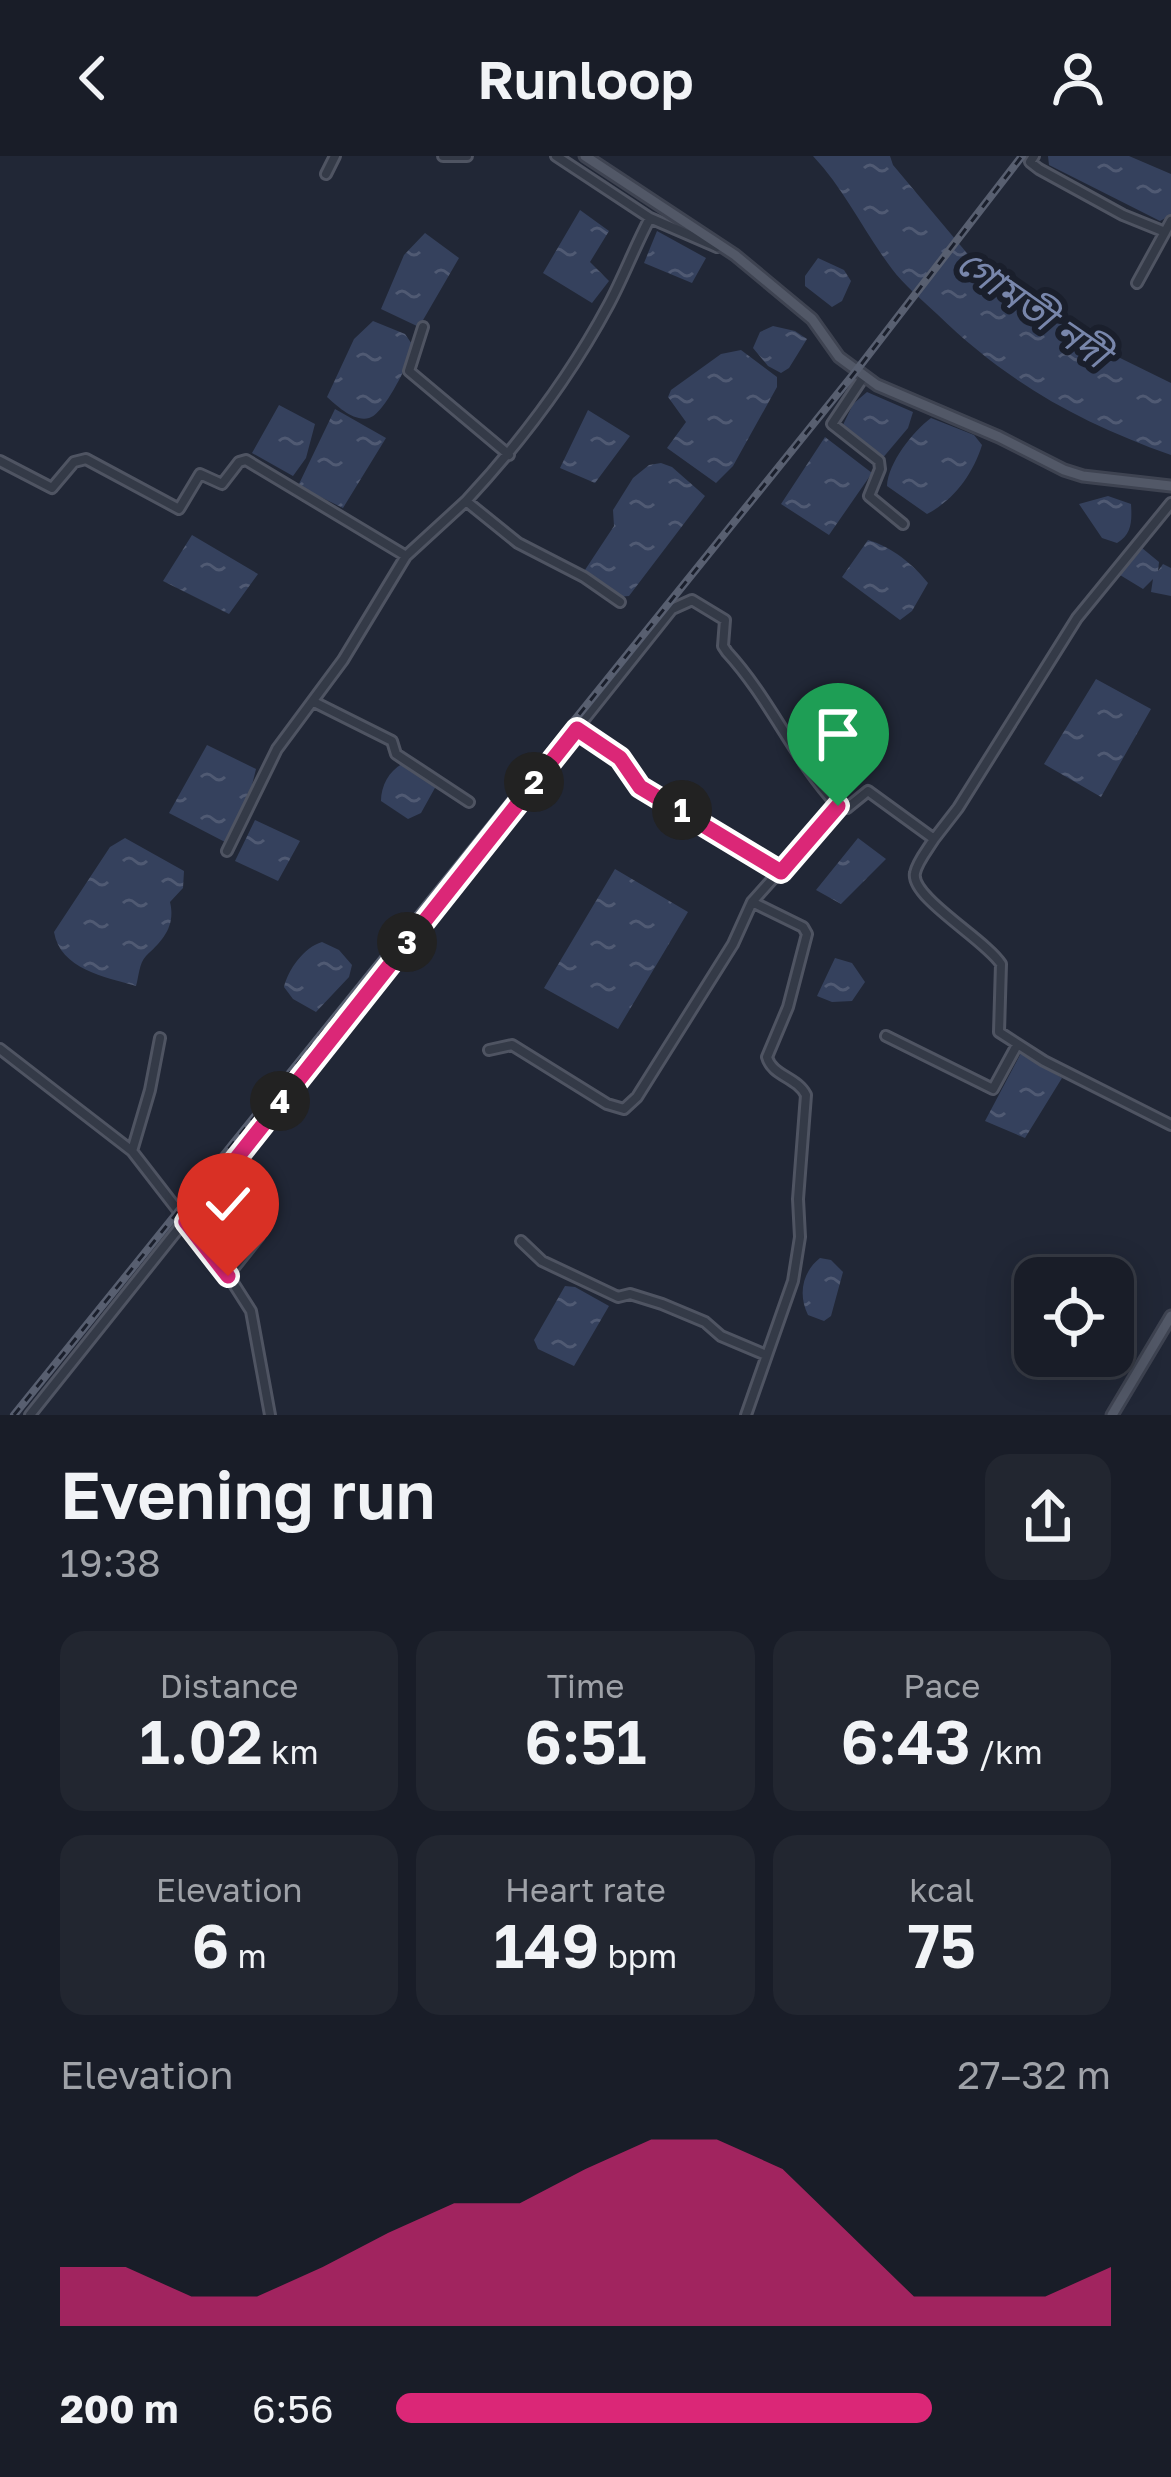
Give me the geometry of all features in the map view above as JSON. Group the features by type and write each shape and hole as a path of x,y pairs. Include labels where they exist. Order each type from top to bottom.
{"main road":[{"path":"585,156 735,255 812,320 838,357 863,376 1064,470 1171,486"},
{"path":"1112,1415 1171,1316"}],"street":[{"path":"326,174 335,156"},
{"path":"443,156 467,156"},
{"path":"556,156 650,218 735,255"},
{"path":"1034,156 1030,162 1062,183 1165,232"},
{"path":"227,851 277,749 314,702 406,556 509,455 608,306 650,218"},
{"path":"1137,283 1171,221"},
{"path":"423,327 409,371 509,455"},
{"path":"863,376 832,424 879,461 869,496 903,524"},
{"path":"0,461 52,488 74,462 86,459 179,508 200,474 222,484 242,459 406,556"},
{"path":"466,501 518,543 584,577 620,602"},
{"path":"1171,503 1077,618 958,808 934,838 916,869 915,883 928,902 997,957 1003,974 998,1028 1017,1045 1171,1125"},
{"path":"30,1415 672,609 684,600 725,620 723,646 787,732 799,760 838,806 848,808 868,791 934,838"},
{"path":"314,702 392,741 397,754 469,802"},
{"path":"577,729 620,758 640,787 781,872"},
{"path":"489,1050 512,1046 607,1104 624,1109 637,1097 733,944 752,902 838,806"},
{"path":"746,1415 793,1281 800,1238 798,1199 806,1095 772,1068 767,1058 807,943 803,927 752,902"},
{"path":"886,1036 993,1089 1017,1045"},
{"path":"132,1151 151,1090 160,1038"},
{"path":"0,1049 132,1151 228,1276 250,1311 270,1415"},
{"path":"228,1276 259,1236"},
{"path":"521,1241 542,1261 617,1297 630,1294 662,1304 766,1355"}],"water":[{"name":"গোমতী নদী","path":"813,156 890,156 987,277 1116,356 1171,383 1171,455 1046,398 964,339 897,275"},
{"path":"1048,156 1129,156 1171,174 1171,215 1160,221 1049,165"},
{"path":"580,210 609,231 590,262 609,281 592,303 543,273"},
{"path":"657,231 706,258 692,283 644,263"},
{"path":"425,233 459,258 419,327 381,309 404,255"},
{"path":"818,258 844,270 851,281 842,301 832,307 805,286 805,276"},
{"path":"373,321 405,334 414,347 389,398 375,415 363,419 327,397 354,339"},
{"path":"773,326 807,339 781,373 753,348 760,332"},
{"path":"741,350 777,377 777,387 733,466 716,483 667,448 686,422 668,397 721,354"},
{"path":"867,392 913,412 908,428 881,460 842,427 853,404"},
{"path":"279,405 315,424 306,458 293,476 252,453"},
{"path":"335,409 386,438 343,508 298,486"},
{"path":"588,410 630,436 595,483 560,468"},
{"path":"931,418 974,435 982,445 961,485 927,514 887,486 903,448"},
{"path":"825,437 872,473 829,535 781,504"},
{"path":"661,463 705,496 629,596 618,597 583,573 614,526 613,510 633,478 649,465"},
{"path":"1108,496 1131,504 1130,526 1117,543 1102,538 1079,504"},
{"path":"192,535 258,574 229,614 163,581"},
{"path":"868,540 901,557 928,583 912,611 900,620 842,577"},
{"path":"1134,548 1142,548 1159,562 1158,571 1163,564 1171,568 1171,596 1151,592 1153,579 1143,589 1120,575 1118,569"},
{"path":"1096,679 1151,709 1101,797 1044,764"},
{"path":"207,745 256,769 245,813 225,842 169,813"},
{"path":"402,764 436,786 421,813 408,819 381,801 387,780"},
{"path":"255,820 300,841 278,881 235,861"},
{"path":"125,838 184,871 183,888 170,902 169,926 144,959 136,986 74,963 58,945 54,932 110,847"},
{"path":"858,838 886,859 841,904 816,890"},
{"path":"615,869 688,912 618,1029 544,988"},
{"path":"322,942 339,950 352,965 349,977 316,1012 293,999 284,987 298,960"},
{"path":"835,958 852,963 865,982 852,1001 832,1002 817,996"},
{"path":"1021,1053 1062,1078 1025,1138 985,1121"},
{"path":"820,1258 831,1260 843,1272 831,1316 824,1321 808,1315 803,1300 806,1277"},
{"path":"565,1286 609,1306 574,1366 538,1349 534,1340"}],"railway":[{"path":"14,1415 856,371 1022,156"}],"route":[{"path":"228,1276 186,1222 577,729 620,758 640,787 781,872 838,806"}]}
